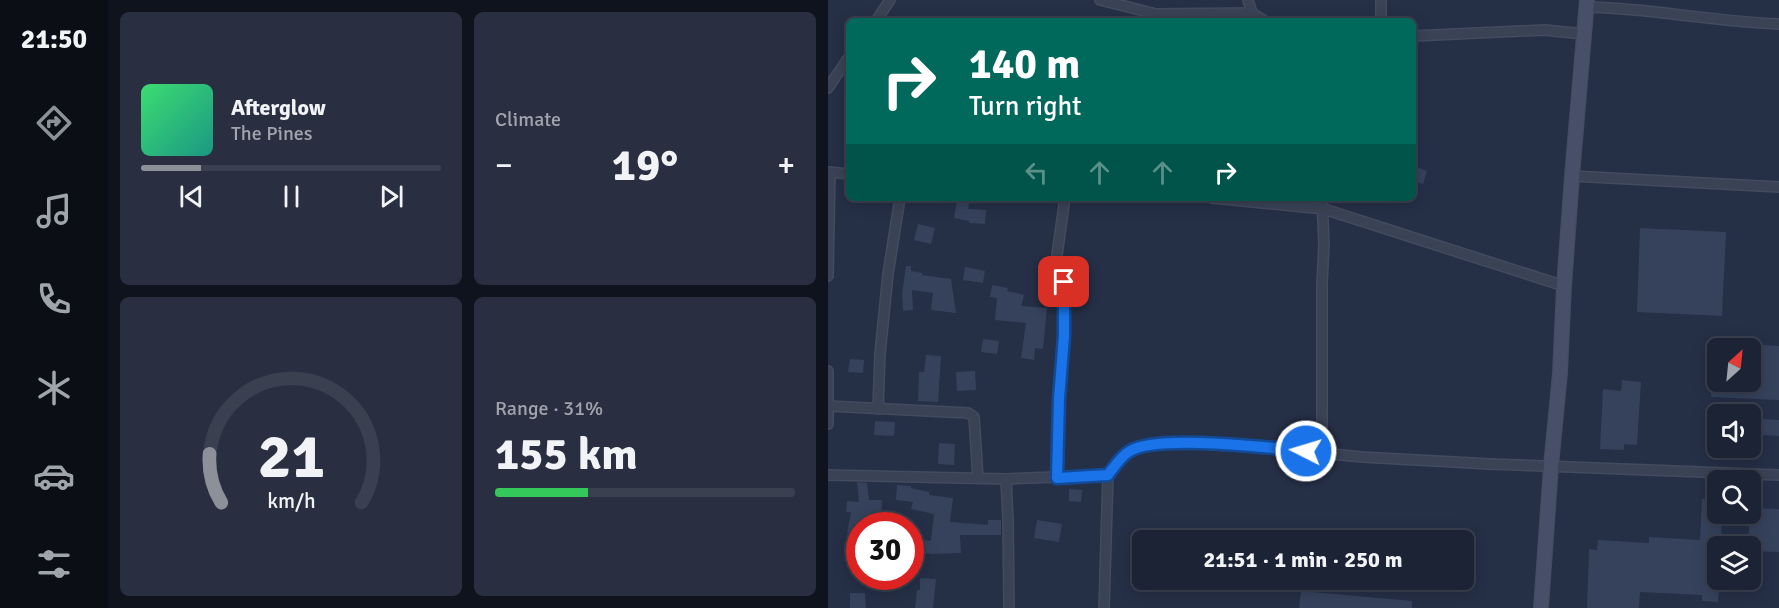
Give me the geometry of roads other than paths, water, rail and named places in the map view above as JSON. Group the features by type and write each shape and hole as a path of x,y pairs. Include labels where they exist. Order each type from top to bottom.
{"street":[{"path":"878,18 890,0"},
{"path":"1100,0 1156,14 1252,13 1260,18"},
{"path":"1248,0 1252,13"},
{"path":"1381,0 1381,18"},
{"path":"1541,608 1560,373 1572,176 1587,3 1741,23 1779,24"},
{"path":"1416,36 1545,30 1583,34"},
{"path":"828,88 846,61"},
{"path":"828,67 837,74"},
{"path":"828,276 829,172 846,174"},
{"path":"1572,176 1779,187"},
{"path":"878,409 880,354 888,274 900,201"},
{"path":"1057,478 1065,290 1056,262 1065,201"},
{"path":"1243,201 1324,209 1564,286"},
{"path":"1322,452 1323,201"},
{"path":"828,370 828,424"},
{"path":"828,406 968,413 974,417 978,478"},
{"path":"1104,608 1108,475 1128,451 1145,445 1179,443 1222,445 1373,458 1779,475"},
{"path":"828,475 1006,479 1108,475"},
{"path":"1006,479 1009,608"}]}
